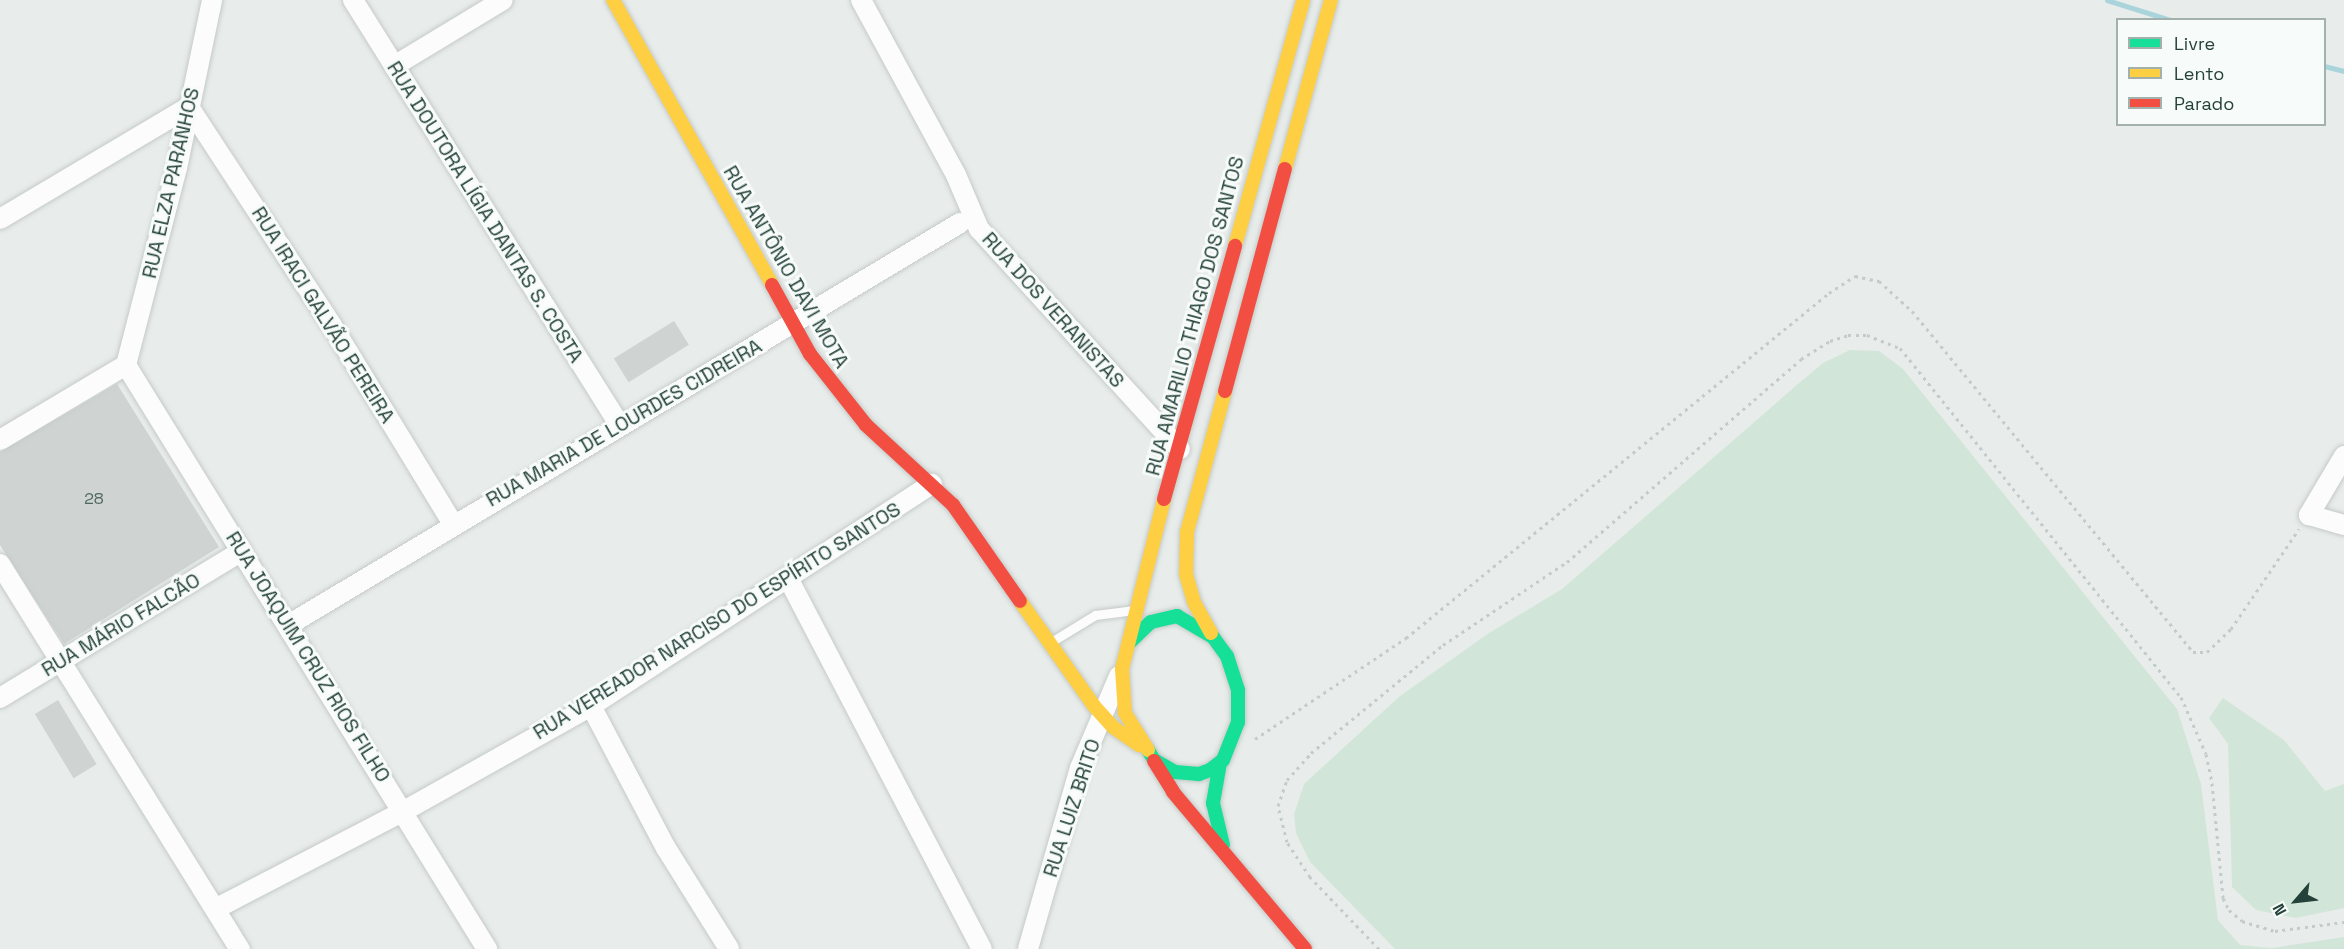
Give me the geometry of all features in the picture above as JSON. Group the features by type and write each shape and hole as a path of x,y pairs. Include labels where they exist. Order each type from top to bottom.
{"main road":[{"name":"RUA ANTÔNIO DAVI MOTA","path":"612,0 792,324 846,403 932,484 975,532 1103,717 1143,747"},
{"name":"RUA AMARILIO THIAGO DOS SANTOS","path":"1129,642 1179,449 1303,0"},
{"path":"1229,858 1213,803 1220,763 1232,742 1240,706 1235,674 1194,602 1185,552 1192,507 1331,0"},
{"path":"1177,601 1194,602"},
{"path":"1137,610 1156,602"},
{"path":"1213,637 1187,620 1163,617 1151,622 1129,642 1122,669 1125,713 1143,747 1154,760 1173,792 1305,949"},
{"path":"1154,760 1164,768 1187,774 1199,774 1220,763"}],"street":[{"name":"RUA ELZA PARANHOS","path":"126,365 189,107 212,0"},
{"name":"RUA DOUTORA LÍGIA DANTAS S. COSTA","path":"352,0 618,424"},
{"path":"394,66 503,0"},
{"name":"RUA DOS VERANISTAS","path":"861,0 956,175 979,230 1179,449"},
{"path":"0,219 189,107"},
{"name":"RUA IRACI GALVÃO PEREIRA","path":"189,107 325,315 453,524"},
{"name":"RUA MARIA DE LOURDES CIDREIRA","path":"290,624 618,424 792,324 960,223"},
{"path":"0,440 126,365"},
{"name":"RUA JOAQUIM CRUZ RIOS FILHO","path":"126,365 242,552 290,624 487,949"},
{"path":"2344,456 2309,515 2344,525"},
{"name":"RUA VEREADOR NARCISO DO ESPÍRITO SANTOS","path":"215,909 404,811 591,706 789,580 932,484"},
{"name":"RUA MÁRIO FALCÃO","path":"0,698 242,552"},
{"path":"0,564 240,949"},
{"path":"789,580 982,949"},
{"name":"RUA LUIZ BRITO","path":"1028,949 1080,768 1122,669"},
{"path":"591,706 666,848 729,949"}],"lane":[{"path":"1050,642 1095,615 1137,610"}],"path":[{"path":"1248,744 1406,638 1829,293 1855,276 1879,281 1912,311 2193,652 2207,652 2231,629 2309,515"},
{"path":"1379,949 1310,877 1287,842 1278,806 1287,780 1311,753 1443,645 1567,562 1801,359 1830,341 1848,335 1884,340 1906,355 2181,697 2195,725 2210,773 2223,898 2229,910 2242,921 2275,931 2344,922"}],"green space":[{"path":"1850,350 1879,351 1903,369 2177,709 2201,784 2218,920 2240,945 2272,948 2344,937 2344,949 1395,949 1310,862 1296,833 1294,814 1304,784 1400,696 1489,633 1562,589 1823,363"},
{"path":"2223,698 2284,740 2325,791 2344,784 2344,908 2296,918 2256,910 2232,887 2228,744 2209,718"}],"building":[{"path":"674,321 689,345 629,382 614,359"},
{"path":"117,384 219,547 64,644 0,545 0,452"},
{"path":"58,700 97,764 73,778 35,714"}],"waterway":[{"path":"2107,0 2164,18"},
{"path":"2326,66 2344,71"}],"traffic: fast":[{"path":"1129,643 1151,622 1177,616 1213,637 1227,656 1238,690 1238,722 1223,760 1210,770 1199,774 1175,772 1154,760 1148,750"},
{"path":"1220,763 1213,803 1223,845"}],"traffic: slow":[{"path":"613,0 772,285"},
{"path":"1235,246 1303,0"},
{"path":"1285,169 1331,0"},
{"path":"1211,633 1194,602 1186,574 1187,532 1225,391"},
{"path":"1148,750 1125,713 1122,669 1164,499"},
{"path":"1020,601 1094,706 1113,727 1139,745"}],"traffic: jam":[{"path":"1225,391 1285,169"},
{"path":"1164,499 1235,246"},
{"path":"772,285 810,354 866,425 953,505 1020,601"},
{"path":"1154,761 1173,792 1305,949"}]}
